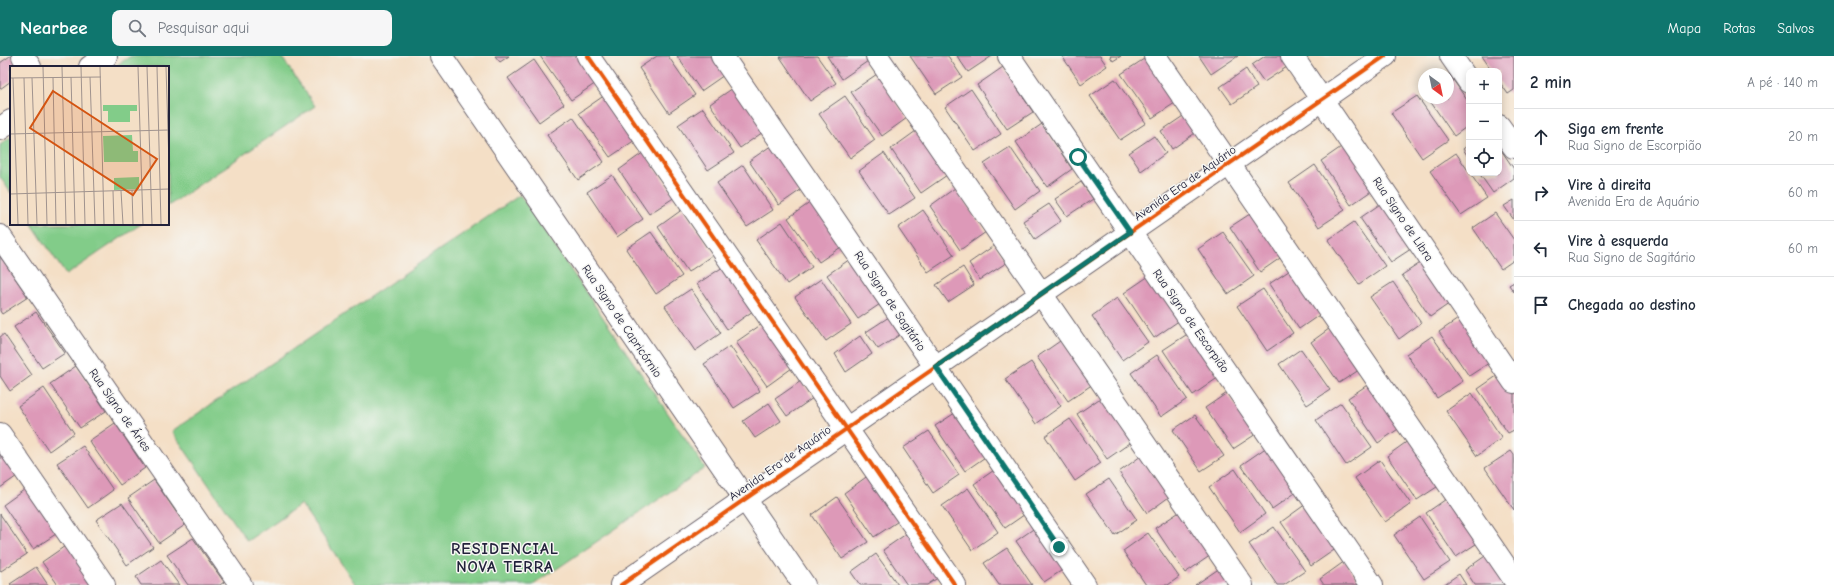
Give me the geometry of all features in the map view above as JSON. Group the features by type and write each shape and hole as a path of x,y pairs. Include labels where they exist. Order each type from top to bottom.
{"street":[{"path":"23,56 29,66"},
{"path":"91,66 106,56"},
{"name":"Rua Signo de Capricórnio","path":"441,56 804,585"},
{"path":"588,56 955,585"},
{"name":"Rua Signo de Sagitário","path":"722,56 1085,585"},
{"path":"877,56 1242,585"},
{"name":"Rua Signo de Escorpião","path":"1009,56 1372,585"},
{"path":"1155,56 1514,579"},
{"name":"Rua Signo de Libra","path":"1292,56 1514,382"},
{"name":"Avenida Era de Aquário","path":"621,585 1385,56"},
{"path":"1451,56 1466,78"},
{"path":"0,129 10,122"},
{"path":"1502,130 1514,147"},
{"name":"Rua Signo de Áries","path":"0,236 241,585"},
{"path":"0,434 104,585"}],"green space":[{"path":"131,56 281,56 315,106 169,205 169,66 116,66"},
{"path":"10,138 10,192 0,177 0,145"},
{"path":"520,195 705,468 533,585 356,585 301,504 247,541 172,431"},
{"path":"33,225 140,225 66,275"}],"building":[{"path":"12,56 18,66 10,66 10,82 0,89 0,63"},
{"path":"495,56 509,56 500,62"},
{"path":"540,56 578,56 596,83 571,100"},
{"path":"657,56 668,56 695,95 669,113 639,68"},
{"path":"677,56 715,56 727,73 701,91"},
{"path":"817,56 836,83 810,101 780,57"},
{"path":"827,56 865,56 868,61 842,79"},
{"path":"910,56 948,56 962,77 936,94"},
{"path":"957,56 992,56 968,72"},
{"path":"1062,56 1100,56 1107,66 1081,84"},
{"path":"1110,56 1121,56 1113,61"},
{"path":"1199,56 1238,56 1211,74"},
{"path":"1265,56 1284,56 1290,65 1264,82 1252,65"},
{"path":"1482,56 1514,56 1514,90 1508,94 1502,85 1502,68 1490,68"},
{"path":"1147,57 1178,101 1152,118 1121,74"},
{"path":"534,60 564,104 539,122 508,78"},
{"path":"1003,67 1033,112 1007,129 977,85"},
{"path":"1246,69 1257,87 1232,104 1220,87"},
{"path":"877,74 907,118 882,136 851,92"},
{"path":"1115,79 1146,123 1120,140 1090,96"},
{"path":"1454,81 1466,99 1466,127 1454,136 1432,104 1454,104"},
{"path":"736,86 766,130 740,148 710,104"},
{"path":"971,89 1001,134 975,151 945,107"},
{"path":"605,95 635,140 610,157 579,113"},
{"path":"845,96 875,140 850,158 819,114"},
{"path":"1417,96 1418,104 1423,104 1448,140 1422,158 1391,113"},
{"path":"703,108 734,153 708,170 678,125"},
{"path":"1186,114 1198,131 1172,149 1161,131"},
{"path":"573,117 604,162 578,180 547,135"},
{"path":"1042,124 1072,169 1047,187 1016,142"},
{"path":"916,131 947,175 921,193 891,149"},
{"path":"1154,136 1166,153 1141,171 1129,153"},
{"path":"775,143 805,187 779,205 749,161"},
{"path":"1347,143 1377,187 1351,205 1321,161"},
{"path":"1466,146 1466,154 1463,149"},
{"path":"1010,147 1040,191 1015,209 984,164"},
{"path":"1502,151 1514,169 1514,178 1493,193 1481,176 1502,176"},
{"path":"644,152 675,197 649,214 619,170"},
{"path":"884,153 915,198 889,215 859,171"},
{"path":"1456,153 1466,168 1466,176 1472,176 1487,198 1461,215 1430,171"},
{"path":"743,165 773,210 747,227 717,183"},
{"path":"1315,165 1345,210 1319,227 1289,183"},
{"path":"612,175 643,219 617,237 587,192"},
{"path":"1081,182 1093,199 1067,216 1055,199"},
{"path":"955,188 986,232 960,250 930,206"},
{"path":"814,200 844,245 819,262 788,218"},
{"path":"1386,200 1417,245 1391,262 1360,218"},
{"path":"1514,200 1514,220 1504,206"},
{"path":"1049,204 1061,221 1035,239 1023,221"},
{"path":"683,209 714,254 688,272 658,227"},
{"path":"923,210 954,255 928,272 898,228"},
{"path":"1256,210 1286,254 1260,272 1230,227"},
{"path":"1495,213 1514,240 1514,260 1501,269 1473,228"},
{"path":"782,222 812,267 787,284 756,240"},
{"path":"1354,222 1385,266 1359,284 1328,240"},
{"path":"651,232 682,276 656,294 626,249"},
{"path":"1223,232 1254,276 1228,294 1198,249"},
{"path":"995,245 1006,263 980,280 969,263"},
{"path":"0,256 28,297 2,314 0,311"},
{"path":"853,257 883,302 858,319 827,275"},
{"path":"1425,260 1453,301 1430,317 1402,275"},
{"path":"723,267 753,311 727,329 697,284"},
{"path":"963,267 974,285 948,302 936,285"},
{"path":"1295,267 1325,311 1299,329 1269,284"},
{"path":"1149,276 1180,320 1154,338 1124,293"},
{"path":"821,279 851,324 826,341 795,297"},
{"path":"1393,282 1421,323 1399,339 1370,297"},
{"path":"1514,282 1514,292 1509,285"},
{"path":"691,289 721,333 695,351 665,306"},
{"path":"1263,289 1293,333 1267,351 1237,306"},
{"path":"1117,298 1148,342 1122,360 1092,316"},
{"path":"36,312 65,353 42,368 14,327"},
{"path":"892,315 904,332 878,349 866,332"},
{"path":"1464,315 1495,359 1469,376 1439,332"},
{"path":"762,324 792,368 767,386 736,342"},
{"path":"1333,326 1362,368 1339,383 1311,342"},
{"path":"1189,333 1219,377 1193,395 1163,350"},
{"path":"4,334 32,375 10,391 0,376 0,337"},
{"path":"860,336 872,354 846,372 835,354"},
{"path":"1432,336 1463,381 1437,398 1406,354"},
{"path":"1063,339 1093,384 1068,401 1037,357"},
{"path":"730,346 760,391 734,408 704,364"},
{"path":"1301,349 1330,390 1307,405 1279,364"},
{"path":"1157,355 1187,399 1161,417 1131,373"},
{"path":"1031,362 1061,406 1036,424 1005,379"},
{"path":"76,366 106,411 80,428 50,384"},
{"path":"1504,371 1514,386 1514,430 1508,433 1478,389"},
{"path":"801,381 813,398 787,416 775,399"},
{"path":"1373,381 1404,425 1378,443 1348,398"},
{"path":"44,388 74,433 49,451 18,406"},
{"path":"1227,393 1256,434 1233,449 1205,408"},
{"path":"1472,393 1502,438 1477,456 1446,411"},
{"path":"1102,397 1133,441 1107,459 1077,414"},
{"path":"769,403 781,421 755,438 743,421"},
{"path":"1341,403 1372,447 1346,465 1316,420"},
{"path":"961,409 991,453 965,471 935,426"},
{"path":"1195,415 1224,456 1201,471 1173,430"},
{"path":"1070,419 1101,463 1075,481 1045,436"},
{"path":"115,423 145,468 120,485 89,441"},
{"path":"929,431 959,475 933,493 903,448"},
{"path":"1412,438 1443,483 1417,500 1387,456"},
{"path":"0,446 20,474 0,488"},
{"path":"83,446 113,490 88,508 57,463"},
{"path":"1267,447 1298,491 1272,509 1241,465"},
{"path":"1511,451 1514,455 1514,510 1485,468"},
{"path":"1141,456 1169,497 1147,513 1119,472"},
{"path":"1380,460 1411,504 1385,522 1355,478"},
{"path":"1000,466 1031,510 1005,528 974,484"},
{"path":"1235,469 1265,514 1240,532 1209,487"},
{"path":"869,475 900,520 874,537 844,493"},
{"path":"1109,479 1137,520 1115,535 1086,494"},
{"path":"154,480 185,525 159,543 128,498"},
{"path":"28,487 59,532 33,549 3,505"},
{"path":"968,488 998,532 972,550 942,506"},
{"path":"1452,495 1482,540 1456,557 1426,513"},
{"path":"837,497 868,542 842,559 812,515"},
{"path":"122,503 153,547 127,565 96,520"},
{"path":"1306,504 1337,548 1311,566 1281,522"},
{"path":"1181,511 1211,555 1185,573 1155,528"},
{"path":"0,514 27,554 1,571 0,570"},
{"path":"1420,517 1450,562 1424,579 1394,535"},
{"path":"1039,525 1067,567 1044,582 1016,541"},
{"path":"1274,527 1305,571 1284,585 1277,585 1249,544"},
{"path":"909,532 939,577 927,585 907,585 883,550"},
{"path":"1148,533 1179,577 1168,585 1146,585 1123,551"},
{"path":"193,538 224,582 220,585 188,585 167,555"},
{"path":"68,544 96,585 58,585 42,562"},
{"path":"1007,548 1032,585 999,585 984,563"},
{"path":"1491,552 1513,585 1475,585 1465,570"},
{"path":"876,554 898,585 860,585 851,572"},
{"path":"161,560 179,585 141,585 136,577"},
{"path":"1345,561 1362,585 1324,585 1320,579"},
{"path":"36,567 48,585 10,584"},
{"path":"1220,568 1232,585 1195,585"},
{"path":"1459,574 1466,585 1443,585"}],"cycle path":[{"path":"588,56 955,585"},
{"path":"621,585 1385,56"}],"district":[{"name":"RESIDENCIAL NOVA TERRA","path":"505,557"}],"route":[{"path":"1059,547 936,367 1130,232 1078,157"}]}
